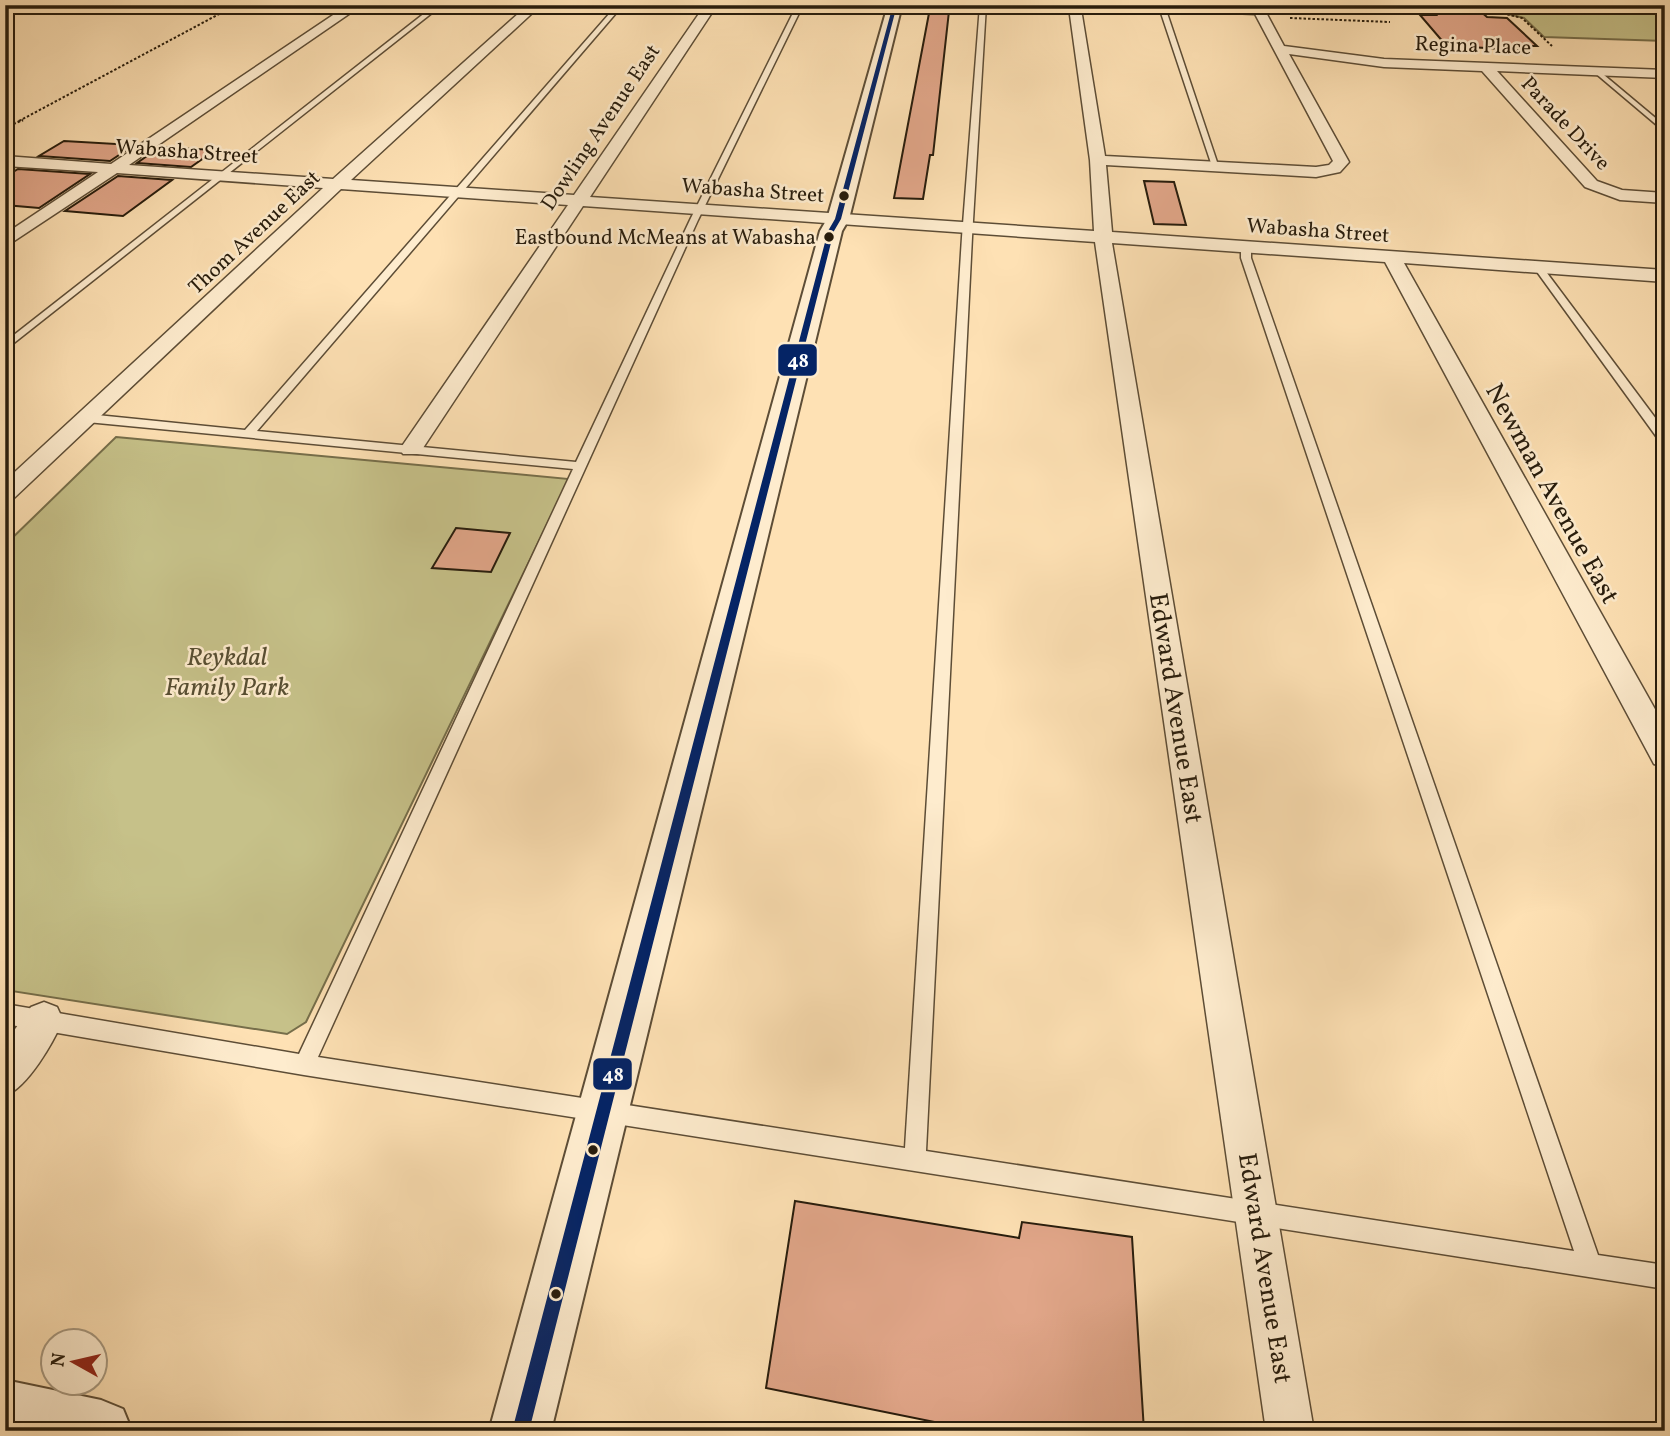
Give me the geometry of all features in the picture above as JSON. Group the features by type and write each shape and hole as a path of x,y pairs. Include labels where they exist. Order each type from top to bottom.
{"street":[{"path":"5,242 356,5"},
{"name":"Thom Avenue East","path":"5,494 536,5"},
{"name":"Dowling Avenue East","path":"411,449 711,5"},
{"path":"520,1431 831,231 838,219 895,5"},
{"name":"Edward Avenue East","path":"1257,8 1102,5 1076,9 1076,15 1098,160 1104,248 1258,1213 1290,1431"},
{"path":"1098,160 1316,172 1334,169 1340,162 1257,8"},
{"name":"Regina Place","path":"1280,48 1384,63 1665,74"},
{"name":"Parade Drive","path":"1486,67 1591,184 1620,195 1665,198"},
{"name":"Wabasha Street","path":"5,161 1665,276"},
{"name":"Newman Avenue East","path":"1392,258 1665,755"},
{"path":"5,1077 44,1020"},
{"path":"5,1411 101,1431"}],"lane":[{"path":"5,347 439,5"},
{"path":"248,433 620,5"},
{"path":"304,1065 701,209 800,5"},
{"path":"915,1160 983,5"},
{"path":"1162,7 1216,166"},
{"path":"1597,71 1665,130"},
{"path":"1245,248 1246,258 1590,1265"},
{"path":"1538,267 1665,440"},
{"path":"87,418 582,466"},
{"path":"5,1014 304,1065 1665,1277"}],"path":[{"path":"5,127 31,116 236,5"},
{"path":"1481,8 1522,18 1560,53"},
{"path":"1285,18 1390,22"}],"green space":[{"path":"1432,5 1663,5 1665,41 1544,37 1524,18 1480,7"},
{"name":"Reykdal Family Park","path":"116,437 569,479 306,1022 287,1034 5,990 5,545"}],"building":[{"path":"930,8 949,11 933,155 930,155 923,199 894,198"},
{"path":"1430,8 1479,10 1487,17 1507,18 1537,46 1517,46 1521,50 1444,43 1420,15 1436,15"},
{"path":"64,141 134,145 110,161 39,156"},
{"path":"160,147 215,150 191,167 137,163"},
{"path":"18,169 90,174 39,208 5,205 5,177"},
{"path":"118,176 172,180 123,216 65,211"},
{"path":"1144,181 1174,182 1186,225 1154,224"},
{"path":"456,528 510,533 491,572 432,568"},
{"path":"795,1201 1019,1238 1022,1222 1132,1237 1144,1431 979,1431 766,1388"}],"transit line":[{"name":"48","path":"520,1431 831,231 838,219 895,5"}],"place":[{"name":"Eastbound McMeans at Wabasha","path":"829,237"}]}
